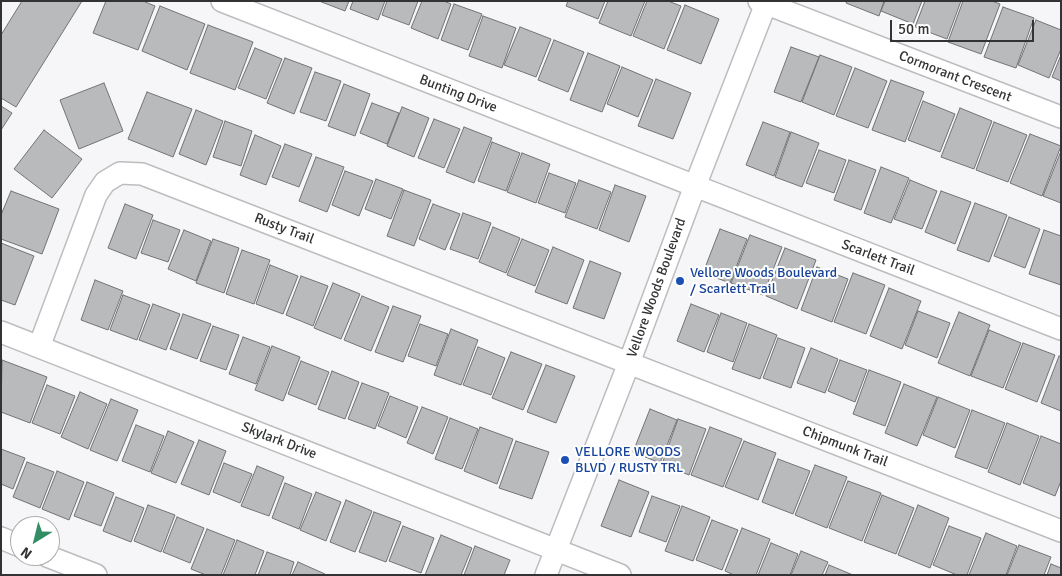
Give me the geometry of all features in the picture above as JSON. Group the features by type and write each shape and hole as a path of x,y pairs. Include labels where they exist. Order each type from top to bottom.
{"street":[{"name":"Bunting Drive","path":"222,1 251,6 694,186"},
{"name":"Cormorant Crescent","path":"764,2 1061,117"},
{"name":"Vellore Woods Boulevard","path":"546,575 629,363 764,2"},
{"name":"Rusty Trail","path":"38,347 96,195 105,182 120,173 142,174 629,363"},
{"name":"Scarlett Trail","path":"694,186 1061,329"},
{"name":"Skylark Drive","path":"1,332 620,575"},
{"name":"Chipmunk Trail","path":"629,363 1061,531"},
{"path":"60,561 96,575"}],"building":[{"path":"22,1 82,1 16,107 1,98 1,35"},
{"path":"106,1 143,1 155,6 138,50 93,33"},
{"path":"319,1 349,1 345,11"},
{"path":"353,1 385,1 378,20 350,9"},
{"path":"387,1 418,1 409,25 382,15"},
{"path":"422,1 444,1 451,4 438,39 411,28"},
{"path":"568,1 605,1 598,19 566,6"},
{"path":"608,1 645,1 631,36 599,23"},
{"path":"647,1 668,1 681,6 664,49 633,36"},
{"path":"847,1 884,1 879,16 846,3"},
{"path":"885,1 922,1 913,24 881,11"},
{"path":"925,1 961,1 947,39 915,27"},
{"path":"963,1 992,1 1000,4 981,54 948,42"},
{"path":"454,4 482,14 468,50 441,40"},
{"path":"685,5 719,19 701,64 667,50"},
{"path":"160,6 205,24 187,70 142,51"},
{"path":"1003,7 1034,18 1016,68 984,57"},
{"path":"483,16 516,28 502,68 469,56"},
{"path":"1036,20 1061,30 1061,49 1049,78 1018,65"},
{"path":"208,25 253,42 235,90 190,73"},
{"path":"520,27 551,39 536,77 504,65"},
{"path":"554,40 584,52 568,92 538,80"},
{"path":"791,47 819,57 801,102 774,92"},
{"path":"255,48 282,59 266,99 238,88"},
{"path":"588,53 620,66 602,112 570,100"},
{"path":"820,55 852,67 834,115 802,102"},
{"path":"1061,55 1061,81 1052,77"},
{"path":"285,58 312,68 294,114 267,103"},
{"path":"622,67 653,80 638,117 607,104"},
{"path":"855,68 887,81 868,128 836,116"},
{"path":"315,72 341,81 326,121 300,112"},
{"path":"656,79 691,93 673,139 638,126"},
{"path":"891,80 924,92 905,142 872,130"},
{"path":"104,83 123,131 79,149 60,100"},
{"path":"344,84 370,94 355,136 328,126"},
{"path":"147,92 192,109 173,157 128,139"},
{"path":"923,101 955,114 940,152 908,140"},
{"path":"372,103 399,113 387,144 360,133"},
{"path":"1,106 12,113 1,130"},
{"path":"402,107 429,118 414,157 387,146"},
{"path":"960,108 992,121 974,169 941,157"},
{"path":"196,110 223,121 206,165 179,154"},
{"path":"434,119 460,129 444,168 418,158"},
{"path":"225,121 252,131 241,166 213,157"},
{"path":"763,122 790,132 774,176 746,165"},
{"path":"994,122 1027,135 1008,182 976,170"},
{"path":"464,127 492,138 474,183 446,172"},
{"path":"44,130 82,159 52,198 14,169"},
{"path":"791,132 819,143 802,187 775,177"},
{"path":"1030,134 1061,146 1042,196 1010,183"},
{"path":"255,135 281,146 266,185 240,175"},
{"path":"492,142 520,153 506,191 478,181"},
{"path":"285,144 312,154 299,187 272,177"},
{"path":"819,150 846,160 834,193 806,183"},
{"path":"1061,151 1061,203 1043,196"},
{"path":"522,153 550,164 536,203 507,192"},
{"path":"316,157 344,167 327,212 299,201"},
{"path":"849,160 876,170 861,210 834,200"},
{"path":"881,167 909,178 891,223 864,213"},
{"path":"345,171 373,181 359,216 332,205"},
{"path":"549,173 576,183 565,213 538,203"},
{"path":"376,179 403,189 391,219 365,209"},
{"path":"579,180 611,192 597,229 565,217"},
{"path":"910,180 937,191 922,229 894,219"},
{"path":"615,185 646,196 629,242 599,230"},
{"path":"404,190 431,200 414,246 387,236"},
{"path":"11,191 59,209 42,254 1,239 1,215"},
{"path":"941,191 971,202 955,244 925,232"},
{"path":"975,203 1007,215 989,262 957,250"},
{"path":"125,204 153,215 136,259 108,248"},
{"path":"433,204 460,214 445,250 419,239"},
{"path":"463,213 491,223 478,259 450,249"},
{"path":"1009,217 1040,229 1025,268 994,256"},
{"path":"153,220 180,230 168,262 141,253"},
{"path":"493,227 520,238 506,273 479,262"},
{"path":"720,229 747,239 730,283 703,273"},
{"path":"184,230 211,241 196,281 168,269"},
{"path":"1044,230 1061,236 1061,285 1029,274"},
{"path":"750,235 782,247 763,295 731,283"},
{"path":"213,239 239,248 224,293 196,283"},
{"path":"522,239 549,250 535,286 507,275"},
{"path":"1,243 34,256 15,305 1,300"},
{"path":"553,247 584,260 567,304 535,292"},
{"path":"785,248 816,260 797,309 766,296"},
{"path":"242,250 270,260 254,304 226,294"},
{"path":"590,261 621,273 604,319 573,308"},
{"path":"270,265 298,276 283,314 256,304"},
{"path":"817,267 848,279 832,322 801,310"},
{"path":"853,273 885,285 866,334 834,322"},
{"path":"301,276 328,286 313,326 286,315"},
{"path":"95,280 123,291 108,330 81,320"},
{"path":"333,283 360,294 341,339 314,328"},
{"path":"889,288 921,301 902,349 870,336"},
{"path":"123,295 150,305 137,340 110,330"},
{"path":"362,296 389,307 371,351 344,340"},
{"path":"153,304 180,314 166,350 139,340"},
{"path":"691,304 719,315 704,352 677,341"},
{"path":"393,306 421,316 403,362 375,352"},
{"path":"918,311 950,323 937,358 905,345"},
{"path":"959,312 990,325 970,376 938,363"},
{"path":"721,313 747,323 733,362 707,352"},
{"path":"183,314 211,324 197,359 170,349"},
{"path":"420,324 448,334 436,366 408,356"},
{"path":"749,324 777,335 760,379 732,369"},
{"path":"213,326 239,335 226,370 200,361"},
{"path":"451,329 478,340 461,385 434,375"},
{"path":"989,330 1021,343 1003,388 971,376"},
{"path":"243,337 270,347 256,384 229,374"},
{"path":"778,338 805,348 791,388 763,378"},
{"path":"1023,343 1055,355 1037,402 1005,389"},
{"path":"272,346 300,357 283,401 255,390"},
{"path":"478,347 505,358 491,395 463,385"},
{"path":"811,348 838,359 825,393 797,383"},
{"path":"511,352 542,364 523,410 492,398"},
{"path":"1059,356 1061,357 1061,411 1041,403"},
{"path":"2,360 47,377 30,423 1,412"},
{"path":"840,360 867,370 855,402 828,391"},
{"path":"301,361 329,372 316,405 288,394"},
{"path":"546,365 575,376 556,423 527,412"},
{"path":"869,370 901,382 885,426 853,414"},
{"path":"332,371 359,382 345,419 318,409"},
{"path":"362,383 389,393 375,429 348,419"},
{"path":"904,384 937,397 917,446 885,433"},
{"path":"47,385 75,396 60,434 32,423"},
{"path":"80,392 107,404 88,449 61,437"},
{"path":"390,396 418,407 406,438 378,426"},
{"path":"938,397 970,410 955,448 923,435"},
{"path":"111,399 138,410 117,461 90,450"},
{"path":"422,407 448,417 433,454 407,443"},
{"path":"650,409 677,420 660,463 633,452"},
{"path":"972,410 1005,423 987,469 955,457"},
{"path":"450,418 478,429 462,469 435,459"},
{"path":"678,419 706,429 689,475 662,464"},
{"path":"1007,423 1039,436 1020,485 988,472"},
{"path":"136,425 164,436 150,472 122,461"},
{"path":"480,427 513,439 497,484 464,471"},
{"path":"710,427 742,439 723,487 691,475"},
{"path":"168,431 194,442 176,483 151,473"},
{"path":"1041,436 1061,444 1061,481 1055,496 1023,483"},
{"path":"199,440 226,451 209,495 181,484"},
{"path":"516,441 549,452 532,499 499,488"},
{"path":"744,441 776,453 758,500 725,487"},
{"path":"1,449 25,458 13,489 1,484"},
{"path":"778,459 810,471 793,514 762,502"},
{"path":"27,462 54,472 40,508 13,497"},
{"path":"224,463 252,474 240,503 213,492"},
{"path":"815,465 847,477 827,528 795,515"},
{"path":"257,466 284,477 269,516 241,506"},
{"path":"57,471 84,482 69,520 42,509"},
{"path":"619,480 649,492 631,537 601,526"},
{"path":"848,481 881,493 862,541 829,528"},
{"path":"87,482 114,493 101,526 74,516"},
{"path":"285,483 312,494 299,529 272,518"},
{"path":"316,492 341,502 326,541 300,530"},
{"path":"882,495 914,508 896,554 864,542"},
{"path":"652,496 680,506 666,542 639,532"},
{"path":"116,497 144,508 131,542 103,531"},
{"path":"346,500 372,511 355,552 330,542"},
{"path":"148,505 175,515 161,552 134,541"},
{"path":"918,505 949,518 930,568 898,555"},
{"path":"682,506 710,517 693,561 665,551"},
{"path":"374,512 401,522 386,562 359,552"},
{"path":"177,517 204,528 190,563 163,552"},
{"path":"712,520 738,530 722,570 696,560"},
{"path":"403,526 434,538 421,573 389,561"},
{"path":"949,526 981,538 967,575 957,575 933,565"},
{"path":"742,528 770,539 756,575 734,575 725,571"},
{"path":"207,529 235,540 221,575 206,575 191,569"},
{"path":"986,533 1017,546 1006,575 969,575"},
{"path":"441,535 472,548 461,575 425,575"},
{"path":"237,540 264,551 255,575 223,575"},
{"path":"771,543 798,554 790,575 758,575"},
{"path":"1019,545 1051,557 1044,575 1007,575"},
{"path":"475,546 510,560 504,575 464,575"},
{"path":"801,551 828,562 822,575 791,575"},
{"path":"267,552 294,562 290,575 258,575"},
{"path":"298,562 325,574 292,575"},
{"path":"1051,564 1061,568 1061,575 1047,575"},
{"path":"829,565 853,575 825,575"}],"place":[{"name":"Vellore Woods Boulevard / Scarlett Trail","path":"680,281"},
{"name":"VELLORE WOODS BLVD / RUSTY TRL","path":"565,460"}]}
